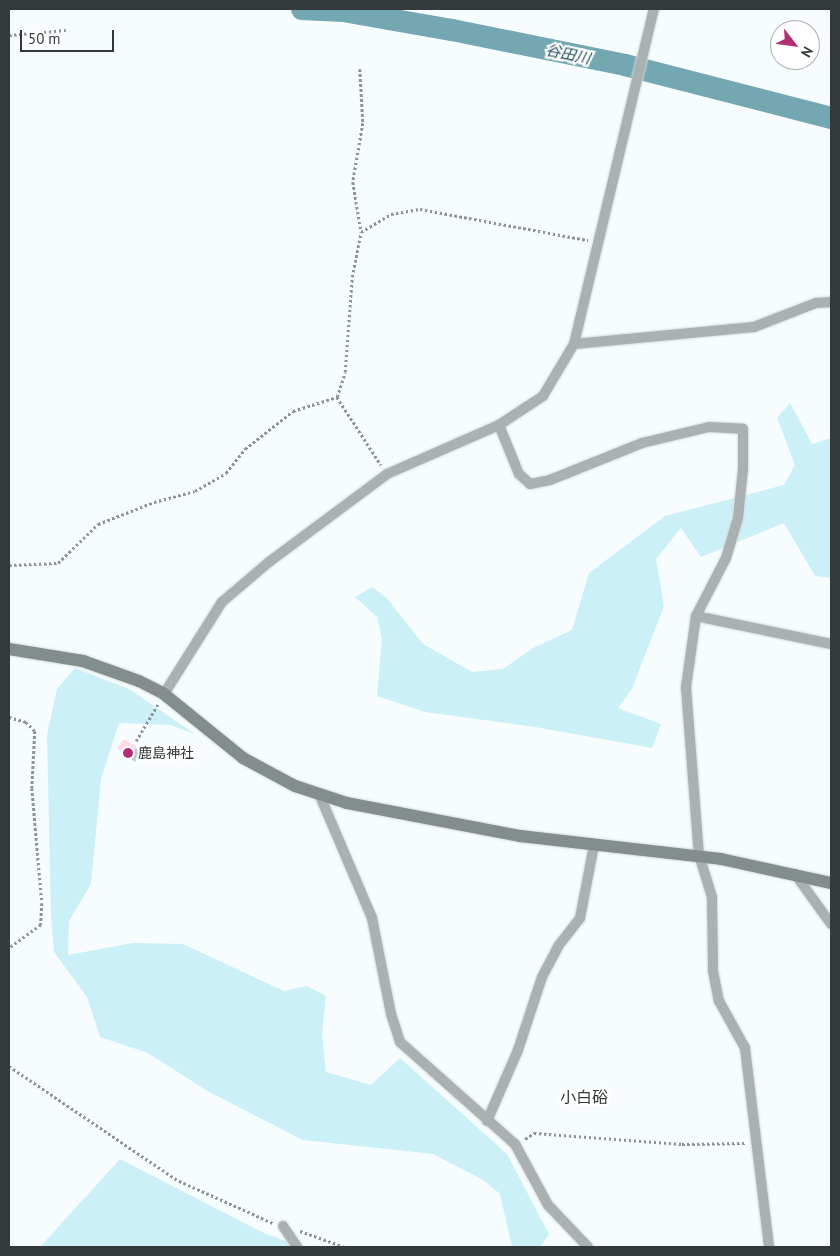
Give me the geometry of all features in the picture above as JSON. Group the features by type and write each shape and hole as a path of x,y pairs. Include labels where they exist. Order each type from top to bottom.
{"street":[{"path":"164,694 222,602 269,562 387,474 499,425 543,396 574,344 654,9"},
{"path":"574,344 754,327 816,303 831,302"},
{"path":"499,425 519,474 530,484 550,480 642,443 709,427 743,429 743,469 738,518 726,558 696,616 686,687 699,855 712,897 715,979 719,1001 745,1048 758,1142 769,1247"},
{"path":"696,616 831,644"},
{"path":"9,649 102,666 164,694 243,758 320,796 511,834 594,845 699,855 831,883"},
{"path":"320,796 372,918 391,1014 400,1042 515,1144 548,1205 588,1247"},
{"path":"487,1121 518,1050 542,977 559,945 580,918 594,845"},
{"path":"795,874 831,924"},
{"path":"283,1226 296,1247"}],"path":[{"path":"9,36 66,30"},
{"path":"336,397 345,372 352,277 361,232 353,182 363,123 360,69"},
{"path":"361,232 391,214 420,209 598,242"},
{"path":"336,397 387,474"},
{"path":"9,564 58,563 98,524 154,502 195,491 226,473 245,450 293,411 336,397"},
{"path":"136,741 164,694"},
{"path":"9,717 26,722 35,731 32,788 42,903 41,925 9,948"},
{"path":"9,1066 179,1181 283,1226 345,1247"},
{"path":"515,1144 534,1133 682,1144 758,1142"}],"shaded area":[{"path":"790,403 812,444 831,438 831,578 815,576 784,523 701,557 681,528 656,559 664,606 632,689 618,708 661,724 652,748 535,727 425,712 377,696 382,639 377,617 355,597 372,587 386,597 423,644 472,672 503,669 533,648 572,630 589,573 665,516 784,485 795,465 777,418"},
{"path":"75,668 129,689 195,734 170,725 119,723 101,779 91,884 69,921 68,955 133,943 183,944 284,991 307,986 326,996 322,1034 326,1072 371,1085 400,1058 507,1154 549,1234 540,1247 512,1247 500,1194 483,1180 433,1154 303,1140 209,1092 148,1053 100,1037 87,997 54,952 51,917 47,735 57,689"},
{"path":"120,1159 264,1233 302,1247 40,1247"}],"building":[{"name":"鹿島神社","path":"124,739 137,747 130,758 117,748"}],"waterway":[{"name":"谷田川","path":"302,9 343,11 452,30 625,65 831,118"}],"place":[{"name":"鹿島神社","path":"128,753"}],"district":[{"name":"小白硲","path":"584,1097"}]}
